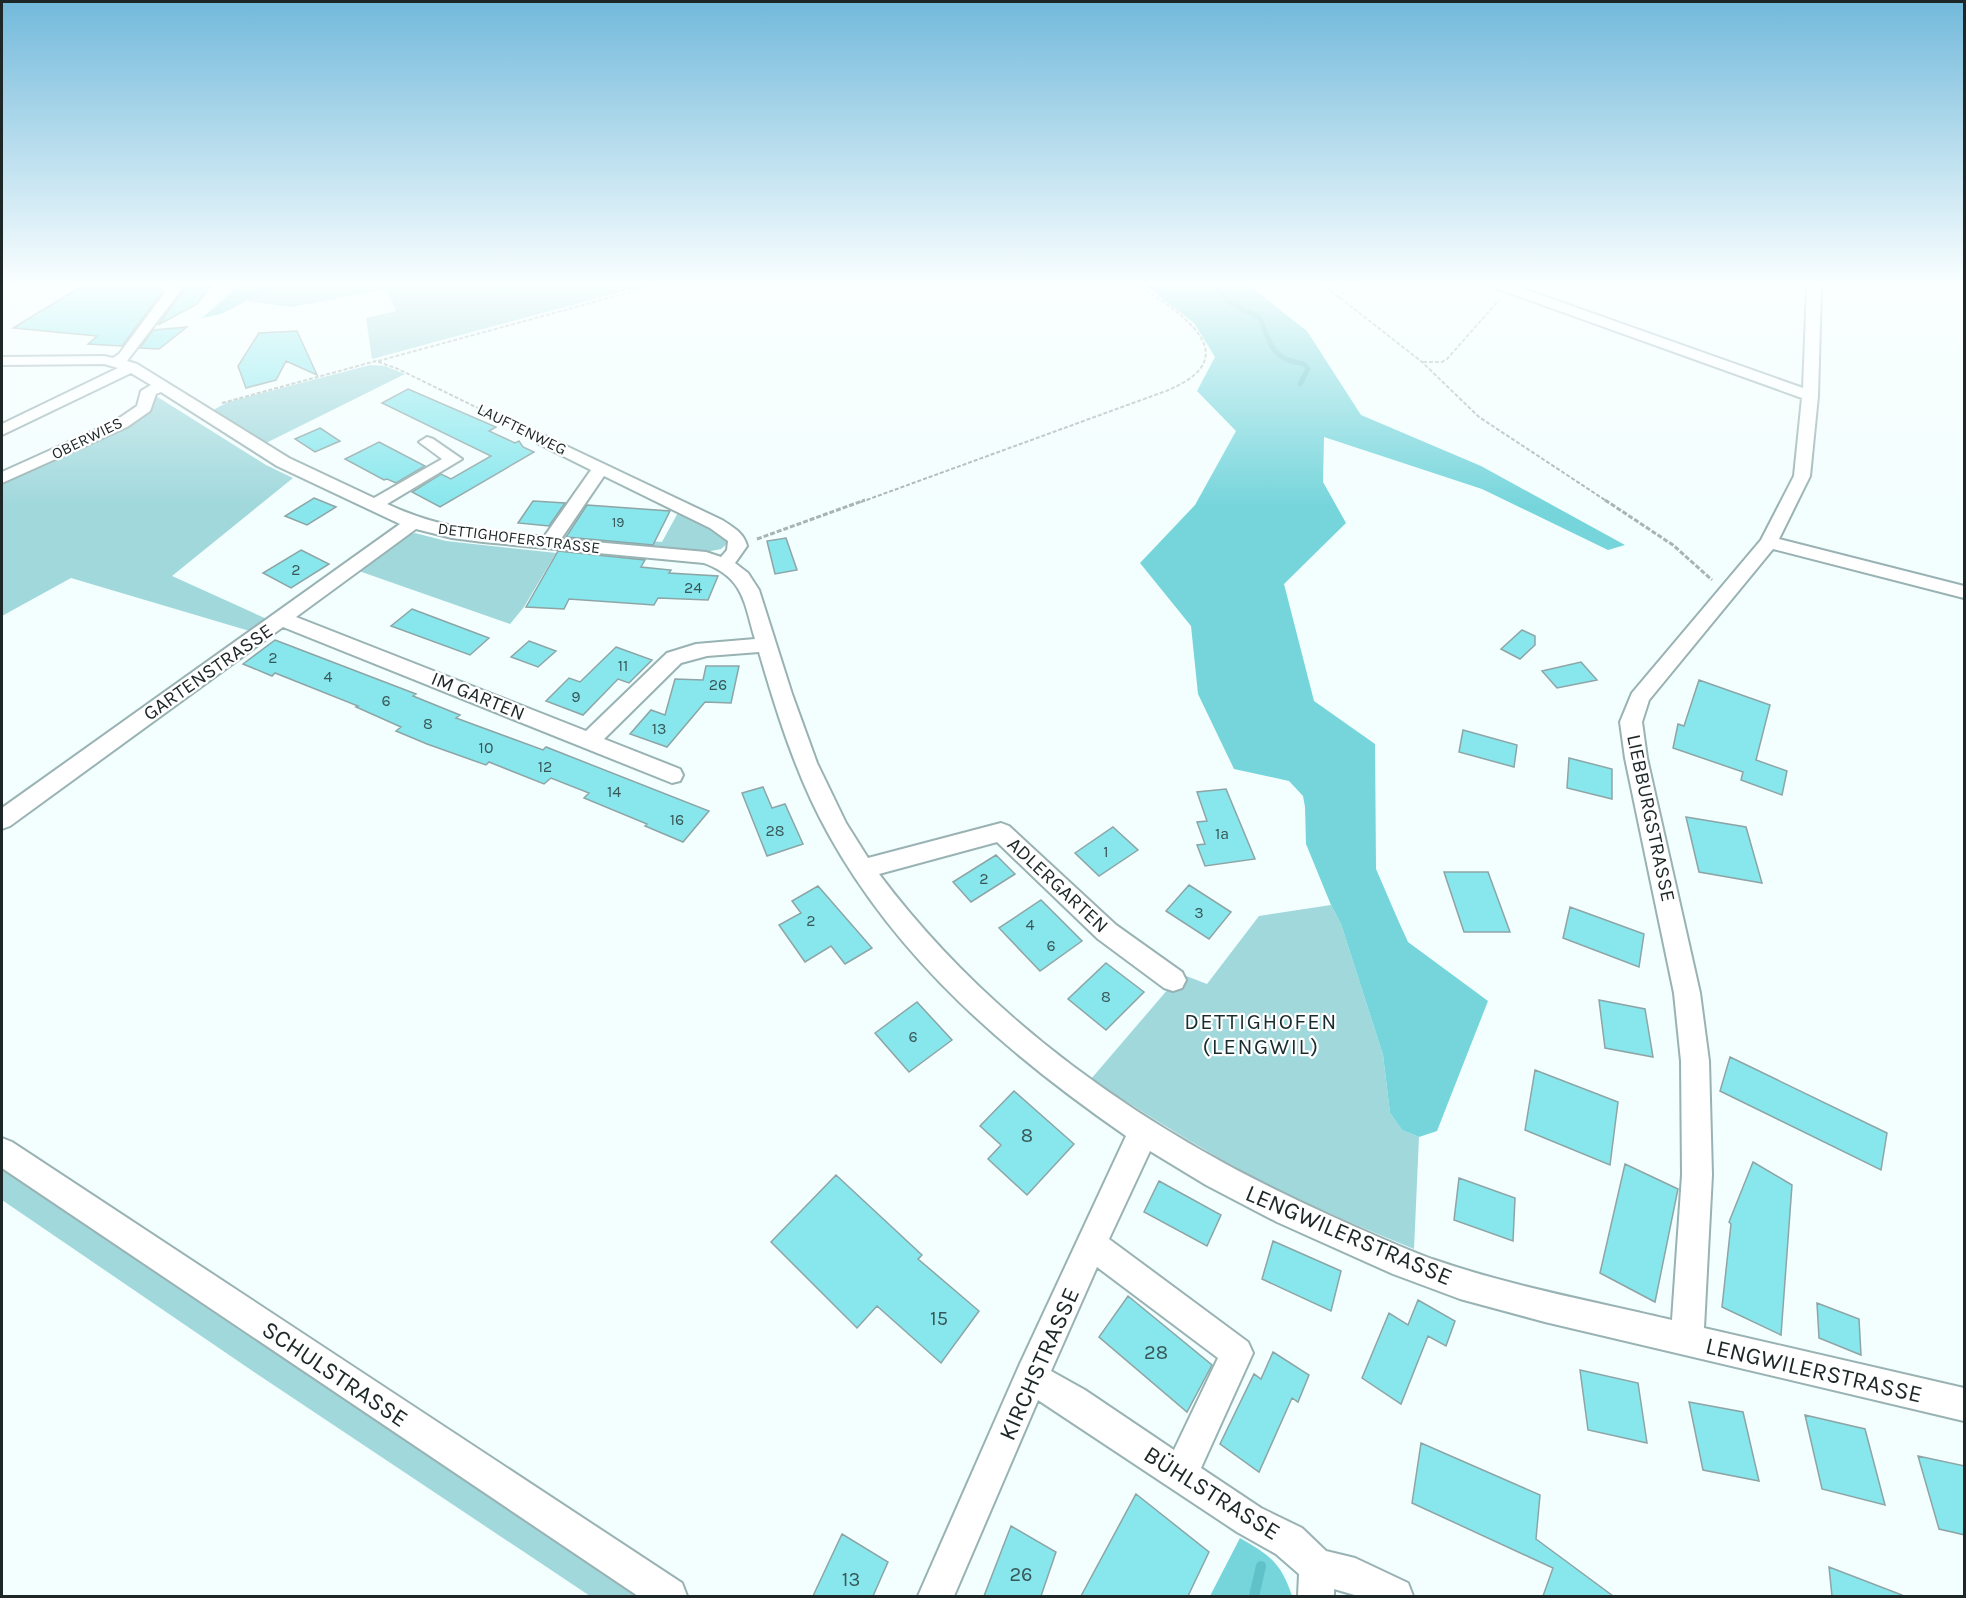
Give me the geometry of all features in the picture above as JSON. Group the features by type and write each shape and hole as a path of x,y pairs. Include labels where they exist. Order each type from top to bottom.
{"street":[{"path":"124,358 124,365"},
{"path":"1702,358 1810,396"},
{"name":"LIEBBURGSTRASSE","path":"1690,1340 1688,1323 1697,1175 1695,1061 1687,993 1636,758 1631,722 1639,698 1769,542 1802,476 1811,358"},
{"path":"2,361 124,365"},
{"path":"2,430 124,365"},
{"name":"DETTIGHOFERSTRASSE","path":"124,365 283,462 413,523 452,533 706,558 724,564 742,576 750,590 813,781 856,860"},
{"name":"OBERWIES","path":"2,478 121,424 144,408 149,391 161,387"},
{"name":"LAUFTENWEG","path":"543,440 716,524 738,539 739,545"},
{"path":"374,505 454,459 427,442"},
{"path":"549,543 601,468"},
{"name":"GARTENSTRASSE","path":"2,820 413,523"},
{"path":"1769,542 1965,592"},
{"path":"724,564 739,545"},
{"name":"IM GARTEN","path":"282,619 672,775"},
{"path":"589,741 674,657 691,651 767,644"},
{"name":"ADLERGARTEN","path":"856,860 898,858 1001,832 1107,932 1173,980"},
{"name":"LENGWILERSTRASSE","path":"856,860 900,922 1011,1034 1078,1087 1145,1133 1237,1187 1324,1229 1430,1274 1524,1302 1965,1405"},
{"name":"KIRCHSTRASSE","path":"936,1596 1031,1378 1134,1150 1145,1133"},
{"name":"SCHULSTRASSE","path":"2,1152 669,1596"},
{"path":"1092,1245 1237,1353 1180,1475"},
{"name":"BÜHLSTRASSE","path":"1031,1378 1073,1402 1249,1520 1289,1541 1316,1582 1355,1576 1395,1596"}],"path":[{"path":"198,410 389,358"},
{"path":"739,545 1177,386 1200,370 1206,358"},
{"path":"1416,358 1479,417 1651,529 1697,565 1726,592"},
{"path":"1422,362 1442,362 1448,358"},
{"name":"LAUFTENWEG","path":"376,361 398,369 543,440"}],"shaded area":[{"path":"1215,358 1324,358 1361,415 1481,466 1625,545 1608,550 1482,489 1324,437 1323,482 1346,523 1284,584 1314,701 1375,744 1376,869 1408,942 1488,1001 1437,1131 1419,1137 1402,1130 1390,1113 1383,1055 1341,924 1306,844 1303,796 1289,781 1234,769 1198,694 1191,626 1140,563 1195,505 1236,431 1197,391"},
{"path":"370,365 385,366 405,374 264,444 214,413 215,409 228,402"},
{"path":"156,396 266,465 293,478 172,576 269,620 253,632 71,578 2,616 2,480 121,427"},
{"path":"680,509 728,539 728,543 721,549 706,552 607,543 610,538 662,542"},
{"path":"415,533 446,541 556,553 524,607 510,624 356,570 404,536"},
{"path":"1331,905 1341,924 1383,1055 1390,1113 1402,1130 1419,1137 1414,1249 1319,1209 1263,1182 1197,1145 1091,1079 1181,974 1207,984 1259,916"},
{"path":"2,1162 647,1596 590,1596 254,1372 2,1200"},
{"path":"1240,1538 1259,1549 1273,1561 1288,1584 1292,1596 1210,1596"}],"building":[{"path":"243,358 309,358 317,375 286,361 276,380 246,388 238,366"},
{"path":"408,389 496,427 489,431 515,443 519,441 523,447 534,452 440,507 412,492 441,474 451,479 491,456 382,403"},
{"path":"320,428 340,441 315,452 295,439"},
{"path":"379,442 425,466 396,483 384,480 345,459"},
{"path":"314,498 336,507 307,525 285,516"},
{"path":"533,501 565,503 549,526 518,523"},
{"path":"587,505 670,511 653,545 566,537"},
{"path":"786,538 797,570 775,574 767,541"},
{"path":"301,550 329,564 291,588 263,573"},
{"path":"558,551 645,560 641,567 671,570 669,573 718,576 708,600 658,598 654,605 569,599 564,609 526,607"},
{"path":"412,609 489,638 470,655 391,626"},
{"path":"1522,630 1535,636 1535,645 1520,659 1501,649"},
{"path":"275,640 416,694 413,696 460,715 456,718 543,750 546,747 709,811 683,842 645,826 647,824 584,798 589,793 551,778 544,784 489,762 486,765 427,744 396,731 401,727 356,707 358,706 275,673 272,676 243,664"},
{"path":"529,641 556,651 538,667 511,657"},
{"path":"616,647 652,660 629,683 618,679 583,715 546,701 569,678 580,682"},
{"path":"1581,662 1597,680 1557,688 1542,671"},
{"path":"706,666 739,666 731,703 705,702 667,747 630,734 651,710 665,715 675,679 703,680"},
{"path":"1699,680 1770,705 1756,760 1787,771 1782,795 1741,780 1743,772 1673,748 1678,724 1684,726"},
{"path":"1463,730 1517,745 1514,767 1459,752"},
{"path":"1569,758 1612,769 1612,799 1567,788"},
{"path":"763,787 772,808 785,804 803,844 767,856 742,793"},
{"path":"1226,789 1255,859 1205,866 1197,845 1205,844 1197,822 1207,821 1197,792"},
{"path":"1686,817 1746,827 1762,883 1699,872"},
{"path":"1113,827 1138,850 1099,876 1075,853"},
{"path":"996,855 1015,874 971,902 953,882"},
{"path":"1444,872 1488,872 1510,932 1464,932"},
{"path":"1189,885 1231,912 1209,939 1166,911"},
{"path":"818,886 872,948 845,964 831,946 805,962 779,925 801,913 792,901"},
{"path":"1041,900 1082,941 1040,971 999,928"},
{"path":"1570,907 1644,934 1639,967 1563,938"},
{"path":"1106,963 1144,992 1106,1030 1068,999"},
{"path":"1599,1000 1645,1009 1653,1057 1605,1048"},
{"path":"917,1002 952,1040 909,1072 875,1033"},
{"path":"1730,1057 1887,1133 1881,1170 1720,1091"},
{"path":"1535,1070 1618,1102 1610,1165 1525,1130"},
{"path":"1014,1091 1074,1144 1027,1195 988,1159 1001,1145 980,1126"},
{"path":"1753,1162 1792,1185 1781,1335 1722,1307 1731,1224 1729,1222"},
{"path":"1625,1164 1678,1189 1655,1302 1600,1273"},
{"path":"836,1175 922,1255 918,1259 979,1311 941,1363 877,1306 857,1328 771,1242"},
{"path":"1459,1178 1515,1198 1513,1241 1454,1220"},
{"path":"1159,1181 1221,1215 1207,1246 1144,1212"},
{"path":"1273,1241 1341,1271 1331,1311 1262,1279"},
{"path":"1128,1296 1212,1365 1187,1412 1099,1337"},
{"path":"1418,1300 1455,1321 1446,1346 1428,1336 1401,1404 1362,1378 1389,1313 1408,1325"},
{"path":"1817,1303 1859,1319 1861,1355 1819,1338"},
{"path":"1273,1352 1309,1375 1298,1402 1292,1398 1259,1472 1220,1444 1254,1374 1261,1379"},
{"path":"1580,1370 1638,1383 1647,1443 1588,1430"},
{"path":"1689,1402 1743,1412 1759,1481 1703,1470"},
{"path":"1805,1415 1865,1429 1885,1505 1822,1489"},
{"path":"1421,1443 1540,1495 1536,1539 1613,1596 1543,1596 1553,1568 1412,1503"},
{"path":"1918,1456 1965,1466 1965,1535 1939,1529"},
{"path":"1136,1494 1209,1552 1188,1596 1081,1596"},
{"path":"1011,1526 1056,1552 1041,1596 984,1596"},
{"path":"842,1534 888,1562 873,1596 813,1596"},
{"path":"1829,1567 1902,1595 1902,1596 1832,1596"}],"waterway":[{"path":"1284,358 1304,364 1308,369 1300,384"},
{"path":"1254,1596 1261,1566"}],"district":[{"name":"DETTIGHOFEN (LENGWIL)","path":"1261,1034"}]}
